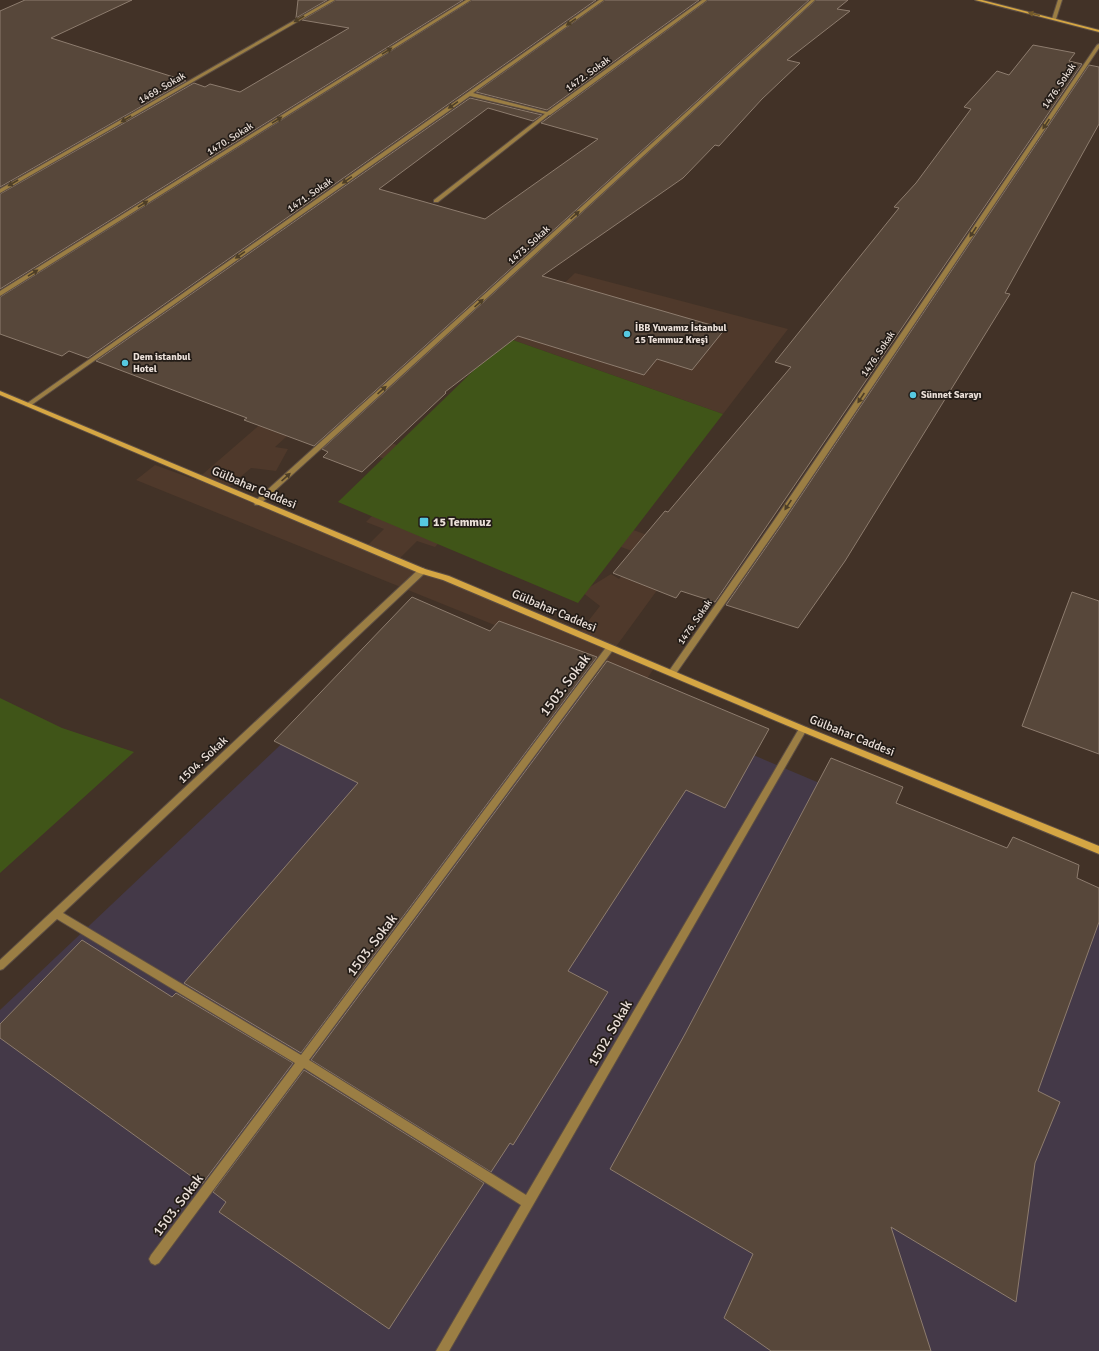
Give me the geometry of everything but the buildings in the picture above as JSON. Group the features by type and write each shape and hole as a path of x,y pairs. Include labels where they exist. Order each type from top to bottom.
{"main road":[{"path":"977,0 1099,31"},
{"name":"Gülbahar Caddesi","path":"0,393 422,572 446,578 803,729 1099,850"}],"street":[{"name":"1469. Sokak","path":"0,191 333,0"},
{"name":"1470. Sokak","path":"0,294 469,0"},
{"name":"1471. Sokak","path":"28,405 602,0"},
{"name":"1472. Sokak","path":"436,201 548,114 705,0"},
{"name":"1473. Sokak","path":"257,503 813,0"},
{"path":"1054,19 1060,0"},
{"name":"1476. Sokak","path":"672,673 776,524 1099,45"},
{"path":"469,94 548,114"},
{"name":"1504. Sokak","path":"0,966 422,572"},
{"name":"1503. Sokak","path":"155,1259 610,648"},
{"name":"1502. Sokak","path":"442,1351 803,729"},
{"path":"56,913 302,1061 528,1203"}],"shaded area":[{"path":"575,273 788,329 723,414 507,338"},
{"path":"247,391 725,563 674,567 615,648 656,665 643,685 136,480 155,465 196,480 270,416","holes":["297,427 434,477 390,498 366,522 384,529 365,548 224,491 251,468 276,471 288,449 275,447","465,489 640,554 619,579 611,574 582,592 600,606 579,633 398,560 417,541 435,547 454,527"]},
{"path":"419,614 1099,901 1099,1351 0,1351 0,1010"}],"green space":[{"path":"507,338 723,414 578,603 338,502"},
{"path":"0,698 62,728 134,752 0,873"}],"place":[{"name":"İBB Yuvamız İstanbul 15 Temmuz Kreşi","path":"627,334"},
{"name":"Dem istanbul Hotel","path":"125,363"},
{"name":"Sünnet Sarayı","path":"913,395"},
{"name":"15 Temmuz","path":"424,522"}]}
